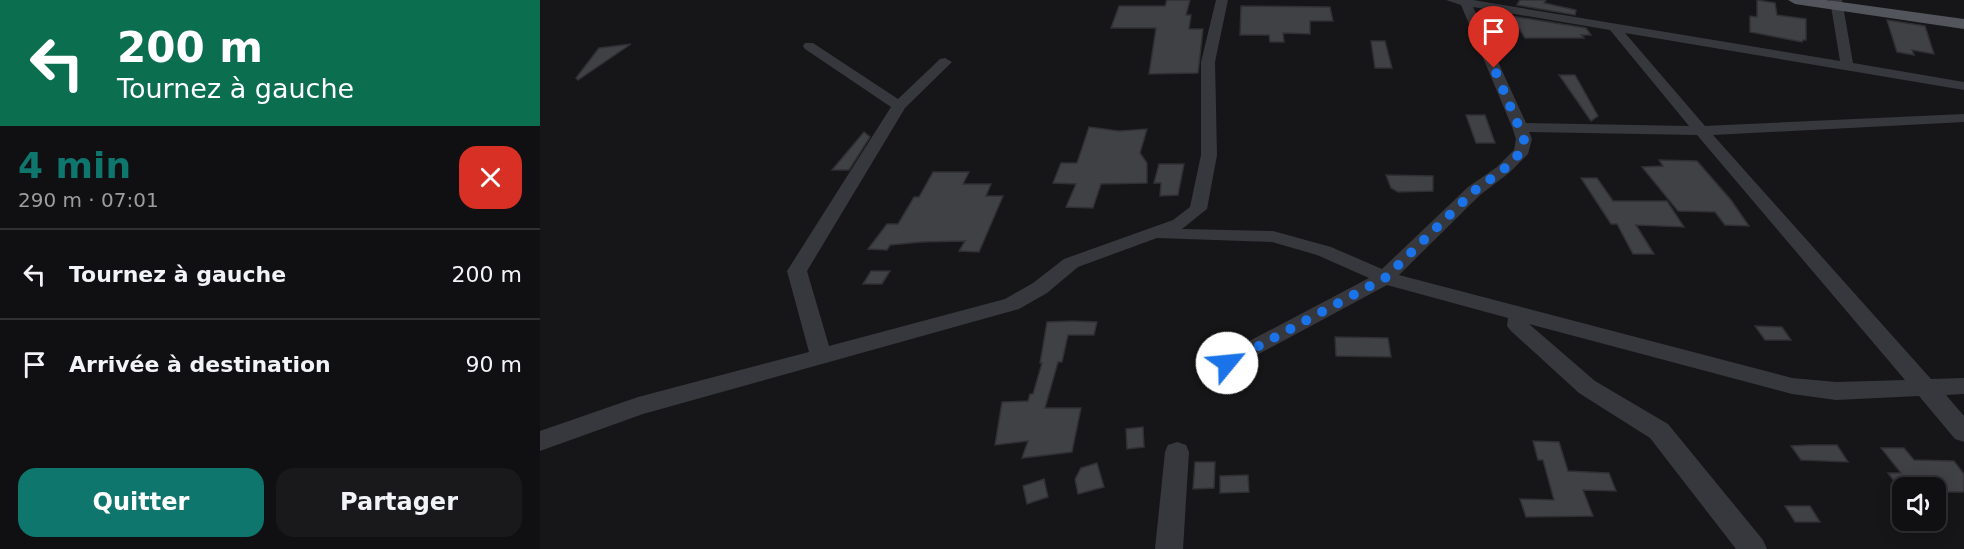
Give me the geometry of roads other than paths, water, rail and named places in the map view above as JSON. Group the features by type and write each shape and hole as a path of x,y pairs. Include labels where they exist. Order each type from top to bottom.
{"main road":[{"path":"1796,0 1837,3 1964,24"}],"street":[{"path":"540,441 638,406 1012,304 1040,288 1071,263 1179,224 1198,209 1209,155 1208,62 1222,0"},
{"path":"1461,1 1964,86"},
{"path":"1227,363 1385,278 1474,191 1503,170 1522,151 1524,139 1520,127 1461,1"},
{"path":"1837,3 1847,66"},
{"path":"1615,28 1701,131 1964,432"},
{"path":"809,46 899,106"},
{"path":"821,357 796,271 899,106 945,62"},
{"path":"1520,127 1701,131 1964,118"},
{"path":"1154,233 1272,237 1324,251 1385,278 1792,386 1836,391 1964,386"},
{"path":"1519,314 1518,326 1587,387 1659,431 1753,549"},
{"path":"1169,549 1177,452"}]}
